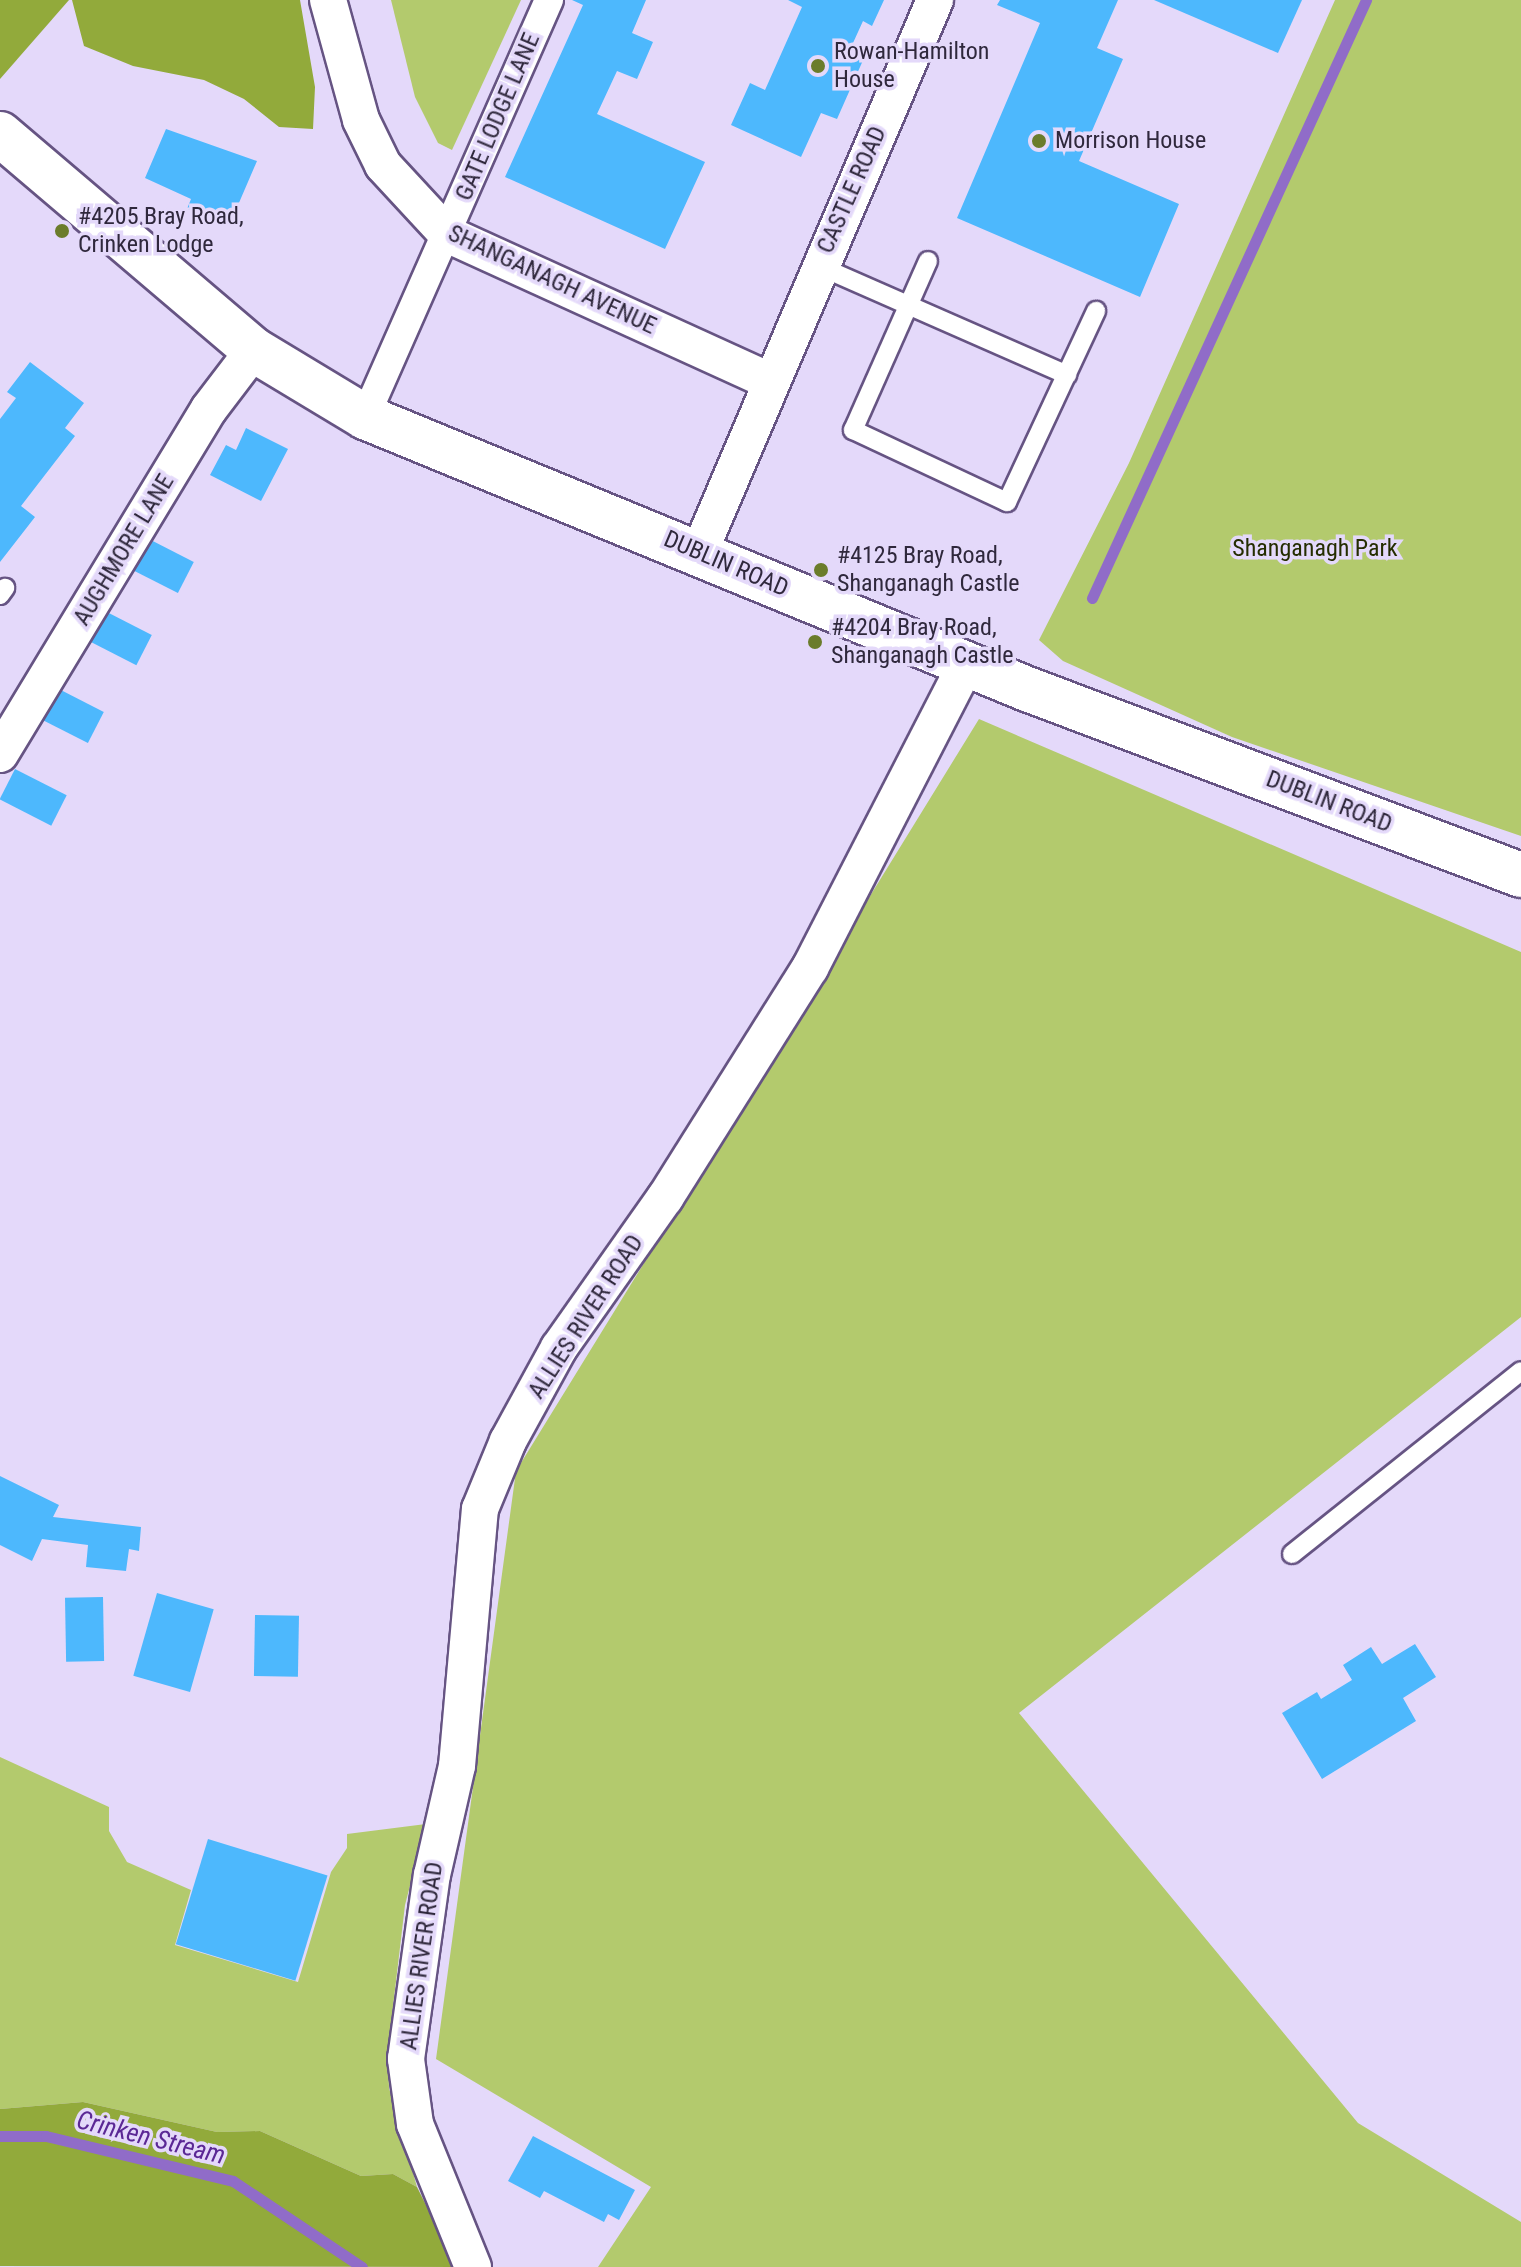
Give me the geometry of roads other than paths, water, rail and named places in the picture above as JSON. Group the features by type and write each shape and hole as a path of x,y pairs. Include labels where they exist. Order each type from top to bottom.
{"main road":[{"name":"DUBLIN ROAD","path":"0,134 254,350 365,417 966,664 1521,875"}],"street":[{"name":"SHANGANAGH AVENUE","path":"328,0 361,120 383,165 447,234 770,381"},
{"name":"GATE LODGE LANE","path":"365,417 549,0"},
{"name":"CASTLE ROAD","path":"699,553 935,0"},
{"name":"AUGHMORE LANE","path":"0,754 209,409 254,350"},
{"name":"ALLIES RIVER ROAD","path":"473,2267 415,2124 406,2059 432,1875 457,1766 480,1509 508,1441 559,1348 665,1198 810,968 966,664"}],"lane":[{"path":"928,261 853,430 1007,502 1096,311"},
{"path":"819,266 1067,375"},
{"path":"1292,1554 1521,1371"}],"waterway":[{"path":"1092,598 1366,0"},
{"name":"Crinken Stream","path":"0,2136 46,2136 233,2181 362,2267"}],"place":[{"name":"Rowan-Hamilton House","path":"818,66"},
{"name":"Morrison House","path":"1039,141"},
{"name":"#4205 Bray Road, Crinken Lodge","path":"62,231"},
{"name":"#4125 Bray Road, Shanganagh Castle","path":"821,570"},
{"name":"#4204 Bray Road, Shanganagh Castle","path":"815,642"}],"park label":[{"name":"Shanganagh Park","path":"1315,549"}]}
